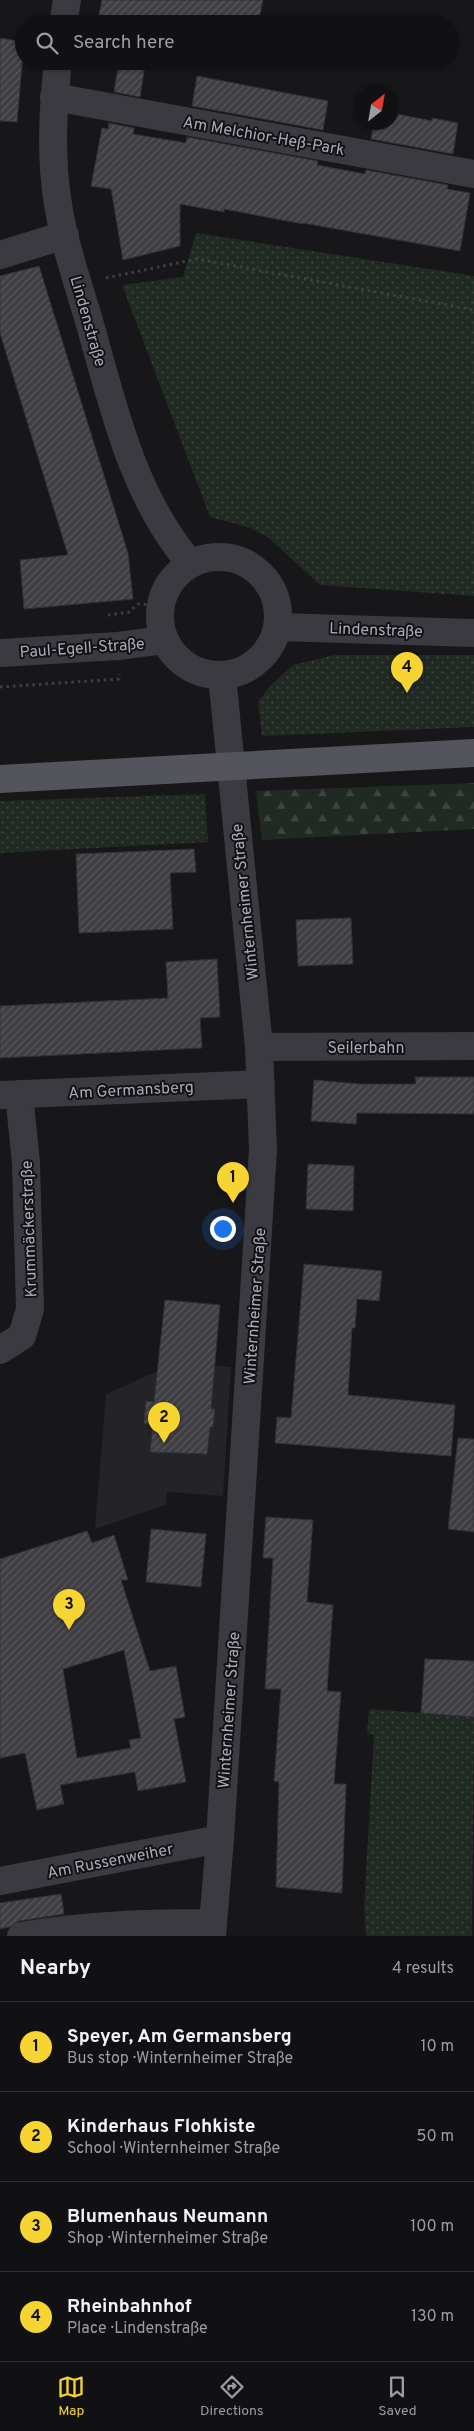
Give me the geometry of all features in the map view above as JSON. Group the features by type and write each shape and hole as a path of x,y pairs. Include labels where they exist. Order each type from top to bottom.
{"main road":[{"path":"0,779 474,753"}],"street":[{"path":"64,15 67,0"},
{"name":"Lindenstraße","path":"57,70 52,132 53,162 58,205 65,235 134,469 173,544 190,563"},
{"name":"Am Melchior-Heß-Park","path":"54,98 474,174"},
{"path":"0,255 65,235"},
{"path":"211,556 233,558 254,567 269,584 278,604 278,627 272,646 259,661 242,671 222,676 198,673 178,660 164,640 159,623 149,605 165,589 176,574 190,563 211,556"},
{"name":"Lindenstraße","path":"278,627 474,633"},
{"name":"Paul-Egell-Straße","path":"0,653 118,646 164,640"},
{"name":"Winternheimer Straße","path":"212,1930 220,1838 263,1160 259,1047 222,676"},
{"name":"Seilerbahn","path":"259,1047 474,1046"},
{"name":"Am Germansberg","path":"10,1095 261,1084"},
{"name":"Krummäckerstraße","path":"0,1350 22,1336 30,1309 26,1163 10,1095"},
{"name":"Am Russenweiher","path":"0,1881 220,1838"},
{"path":"21,1936 73,1927 132,1923 212,1930"}],"path":[{"path":"79,284 198,259 474,310"},
{"path":"117,614 130,612 149,605"},
{"path":"0,687 119,679"}],"shaded area":[{"path":"176,1363 231,1367 223,1496 167,1492 166,1505 95,1529 106,1394"}],"green space":[{"path":"196,233 474,276 474,596 320,585 269,538 251,528 210,517 122,285 183,277"},
{"path":"334,655 474,655 474,727 262,736 258,702 270,686 293,665"},
{"path":"474,783 474,829 262,840 256,791"},
{"path":"205,794 208,842 0,853 0,801"},
{"path":"369,1709 474,1717 472,1936 366,1936 364,1908 374,1735 367,1734"}],"building":[{"path":"102,0 263,0 260,15 99,15"},
{"path":"0,38 15,40 15,70 22,70 17,122 0,121"},
{"path":"118,70 144,70 140,97 114,92"},
{"path":"197,76 328,101 323,130 192,106"},
{"path":"399,114 432,121 432,118 458,123 453,154 371,139 373,130 399,130"},
{"path":"109,123 134,128 133,134 186,143 187,137 318,161 317,165 365,174 366,170 448,185 447,189 470,193 460,251 224,209 224,212 180,204 180,246 123,260 111,189 91,186 102,128 108,129"},
{"path":"39,266 128,553 133,599 24,609 20,560 68,555 0,333 0,276"},
{"path":"194,849 196,872 170,873 173,929 79,933 76,854"},
{"path":"351,918 353,964 298,966 296,920"},
{"path":"217,959 220,1017 200,1018 202,1048 0,1058 0,1006 168,998 166,962"},
{"path":"415,1077 474,1077 474,1114 357,1113 356,1124 311,1121 314,1080 360,1084 416,1084"},
{"path":"308,1164 354,1166 353,1211 306,1209"},
{"path":"304,1264 382,1271 379,1301 357,1299 355,1328 352,1328 348,1395 455,1405 451,1456 275,1443 277,1417 291,1418"},
{"path":"165,1300 220,1305 211,1409 215,1409 213,1427 210,1427 207,1454 150,1452 153,1424 144,1424 146,1401 154,1402"},
{"path":"458,1438 474,1439 474,1532 448,1529"},
{"path":"266,1517 313,1520 307,1602 333,1605 327,1691 341,1692 334,1784 346,1784 342,1893 276,1887 279,1782 274,1781 281,1689 265,1689 273,1558 263,1558"},
{"path":"151,1529 206,1534 201,1587 146,1582"},
{"path":"87,1531 92,1543 114,1535 128,1580 121,1580 150,1671 176,1666 185,1717 174,1719 186,1782 138,1791 135,1772 60,1785 64,1804 37,1810 25,1753 0,1758 0,1559","holes":["124,1650 141,1738 129,1740 131,1748 77,1758 63,1669"]},
{"path":"425,1659 474,1661 474,1717 421,1713"},
{"path":"61,1894 64,1914 19,1921 9,1927 0,1929 0,1903"}],"place":[{"name":"Rheinbahnhof","path":"407,693"},
{"name":"Speyer, Am Germansberg","path":"233,1203"},
{"name":"Kinderhaus Flohkiste","path":"164,1443"},
{"name":"Blumenhaus Neumann","path":"69,1630"}]}
